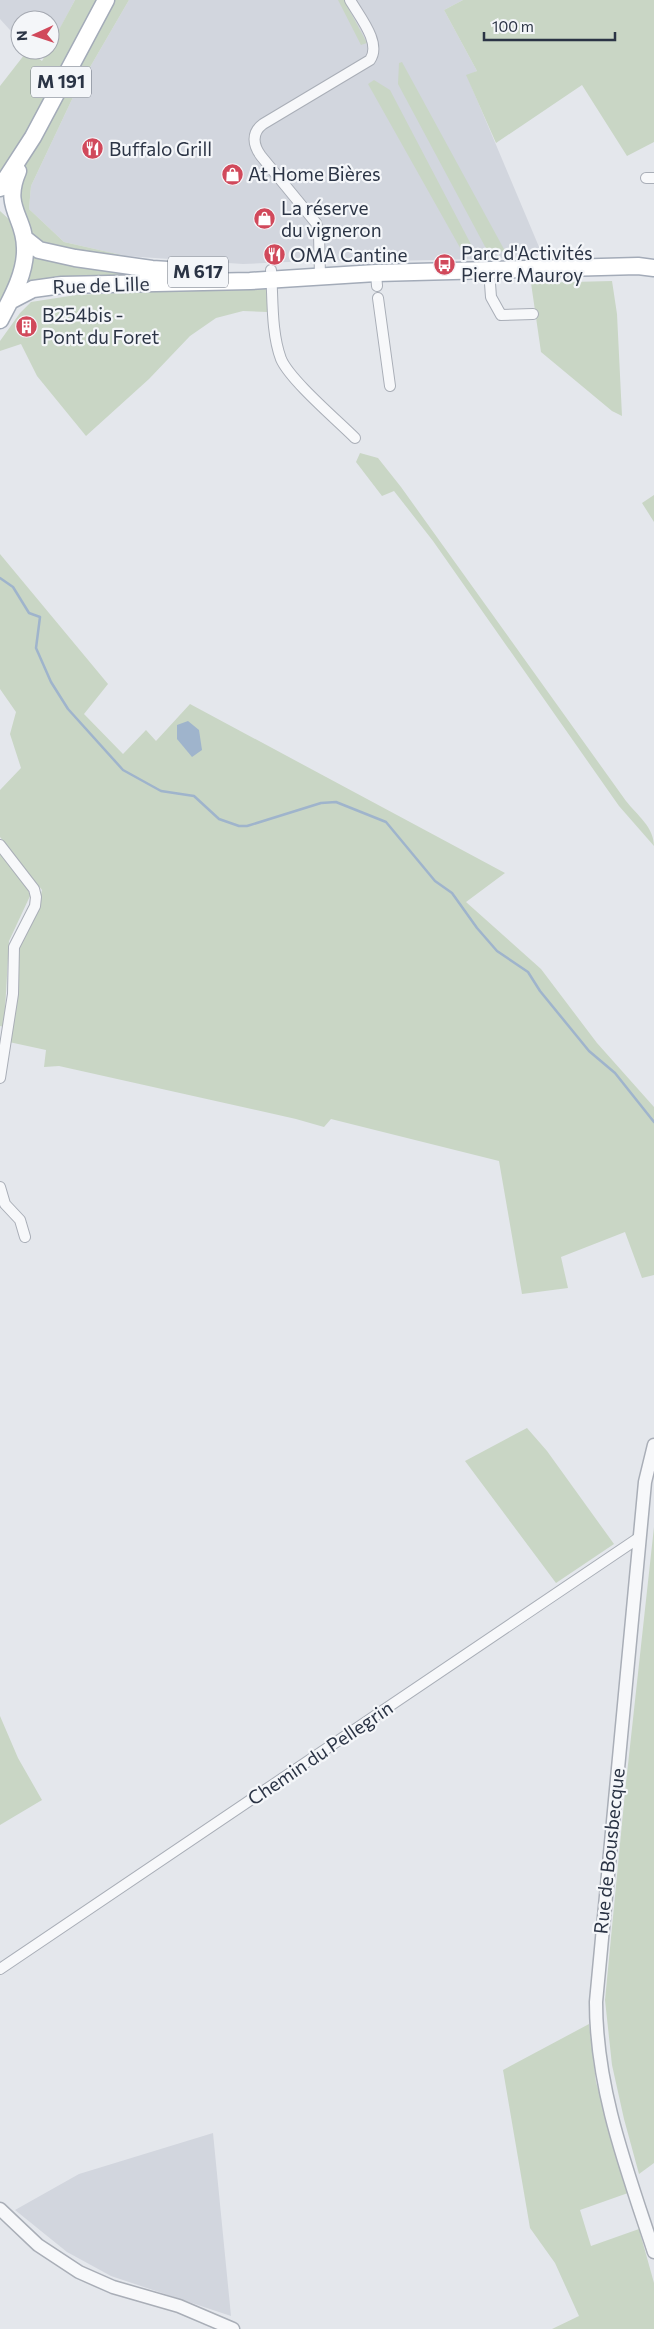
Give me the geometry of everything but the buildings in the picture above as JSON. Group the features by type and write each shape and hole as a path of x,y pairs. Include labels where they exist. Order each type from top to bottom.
{"main road":[{"name":"M 191","path":"0,188 33,137 106,0"},
{"name":"M 191","path":"17,219 12,203 13,184 33,137"},
{"path":"0,205 17,219 24,238 24,260 10,301 0,320"},
{"name":"Rue de Lille","path":"24,238 35,248 45,252 128,266 271,275"},
{"name":"Rue de Lille","path":"10,301 27,291 54,285 271,275 349,268 377,280 489,270 649,265"}],"street":[{"path":"320,272 319,234 316,223 257,150 254,136 263,124 366,64 372,56 372,41 350,0"},
{"path":"489,270 491,297 501,315 533,314"},
{"path":"271,275 276,340 283,363 297,381 355,438"},
{"path":"378,298 390,386"},
{"path":"0,844 34,889 36,897 35,906 14,947 13,994 0,1078"},
{"path":"0,1187 5,1204 20,1220 25,1237"},
{"name":"Rue de Bousbecque","path":"654,1445 646,1477 598,1967 596,2013 598,2052 605,2093 654,2252"},
{"name":"Chemin du Pellegrin","path":"0,1969 640,1537"},
{"path":"0,2209 42,2248 79,2272 113,2287 180,2306 233,2329"}],"shaded area":[{"path":"0,0 75,0 60,28 60,10 10,10 10,30 0,19"},
{"path":"129,0 463,0 444,10 477,71 467,76 542,254 527,257 475,259 349,262 334,260 243,264 126,256 64,242 29,209 31,186 75,93"},
{"path":"213,2133 231,2316 111,2276 67,2252 15,2210 79,2174"}],"green space":[{"path":"75,0 129,0 75,93 31,186 29,209 64,242 126,256 52,250 35,243 0,178 0,86 20,60 60,60 60,28"},
{"path":"338,0 344,0 367,43 361,45"},
{"path":"463,0 654,0 654,142 627,156 582,85 496,143 466,75 477,71 444,10"},
{"path":"402,62 505,251 489,254 398,84 399,63"},
{"path":"374,80 390,90 475,252 463,253 368,84"},
{"path":"0,211 14,224 20,257 0,310"},
{"path":"32,252 152,276 22,286"},
{"path":"612,281 617,314 622,416 612,411 541,352 531,283"},
{"path":"268,289 268,312 243,311 216,318 190,336 149,379 86,436 37,376 21,344 0,351 0,341 20,313 31,302 76,295"},
{"path":"360,453 378,458 401,487 626,801 648,827 654,846 619,806 433,541 394,491 382,496 356,462"},
{"path":"654,495 654,522 642,503"},
{"path":"0,554 108,684 84,714 123,754 146,730 156,741 190,704 505,873 466,902 541,969 597,1043 654,1107 654,1275 642,1278 625,1232 561,1257 568,1288 522,1294 499,1161 331,1119 324,1127 296,1119 59,1066 44,1067 46,1050 9,1042 19,947 25,929 39,902 42,890 0,837 0,790 21,768 10,734 16,712 0,689"},
{"path":"0,849 26,883 30,896 9,941 4,1027 0,1026"},
{"path":"527,1428 547,1451 614,1544 556,1583 465,1461"},
{"path":"654,1527 654,2163 639,2174 612,2065 605,2000 625,1792"},
{"path":"0,1716 18,1758 42,1800 0,1825"},
{"path":"589,2024 596,2082 628,2193 580,2210 591,2246 639,2229 654,2283 654,2329 552,2329 579,2316 555,2263 530,2228 503,2070"}],"water":[{"path":"188,721 199,730 202,750 192,757 177,739 177,725"}],"waterway":[{"path":"0,578 13,587 29,613 40,617 36,648 51,682 68,709 123,770 161,791 194,796 219,819 239,826 247,826 321,803 336,802 386,822 435,881 452,893 477,928 497,951 528,972 540,991 589,1051 615,1073 654,1122"}],"place":[{"name":"Buffalo Grill","path":"93,149"},
{"name":"At Home Bières","path":"232,174"},
{"name":"La réserve du vigneron","path":"265,219"},
{"name":"OMA Cantine","path":"274,255"},
{"name":"Parc d'Activités Pierre Mauroy","path":"445,264"},
{"name":"B254bis - Pont du Foret","path":"26,326"}]}
